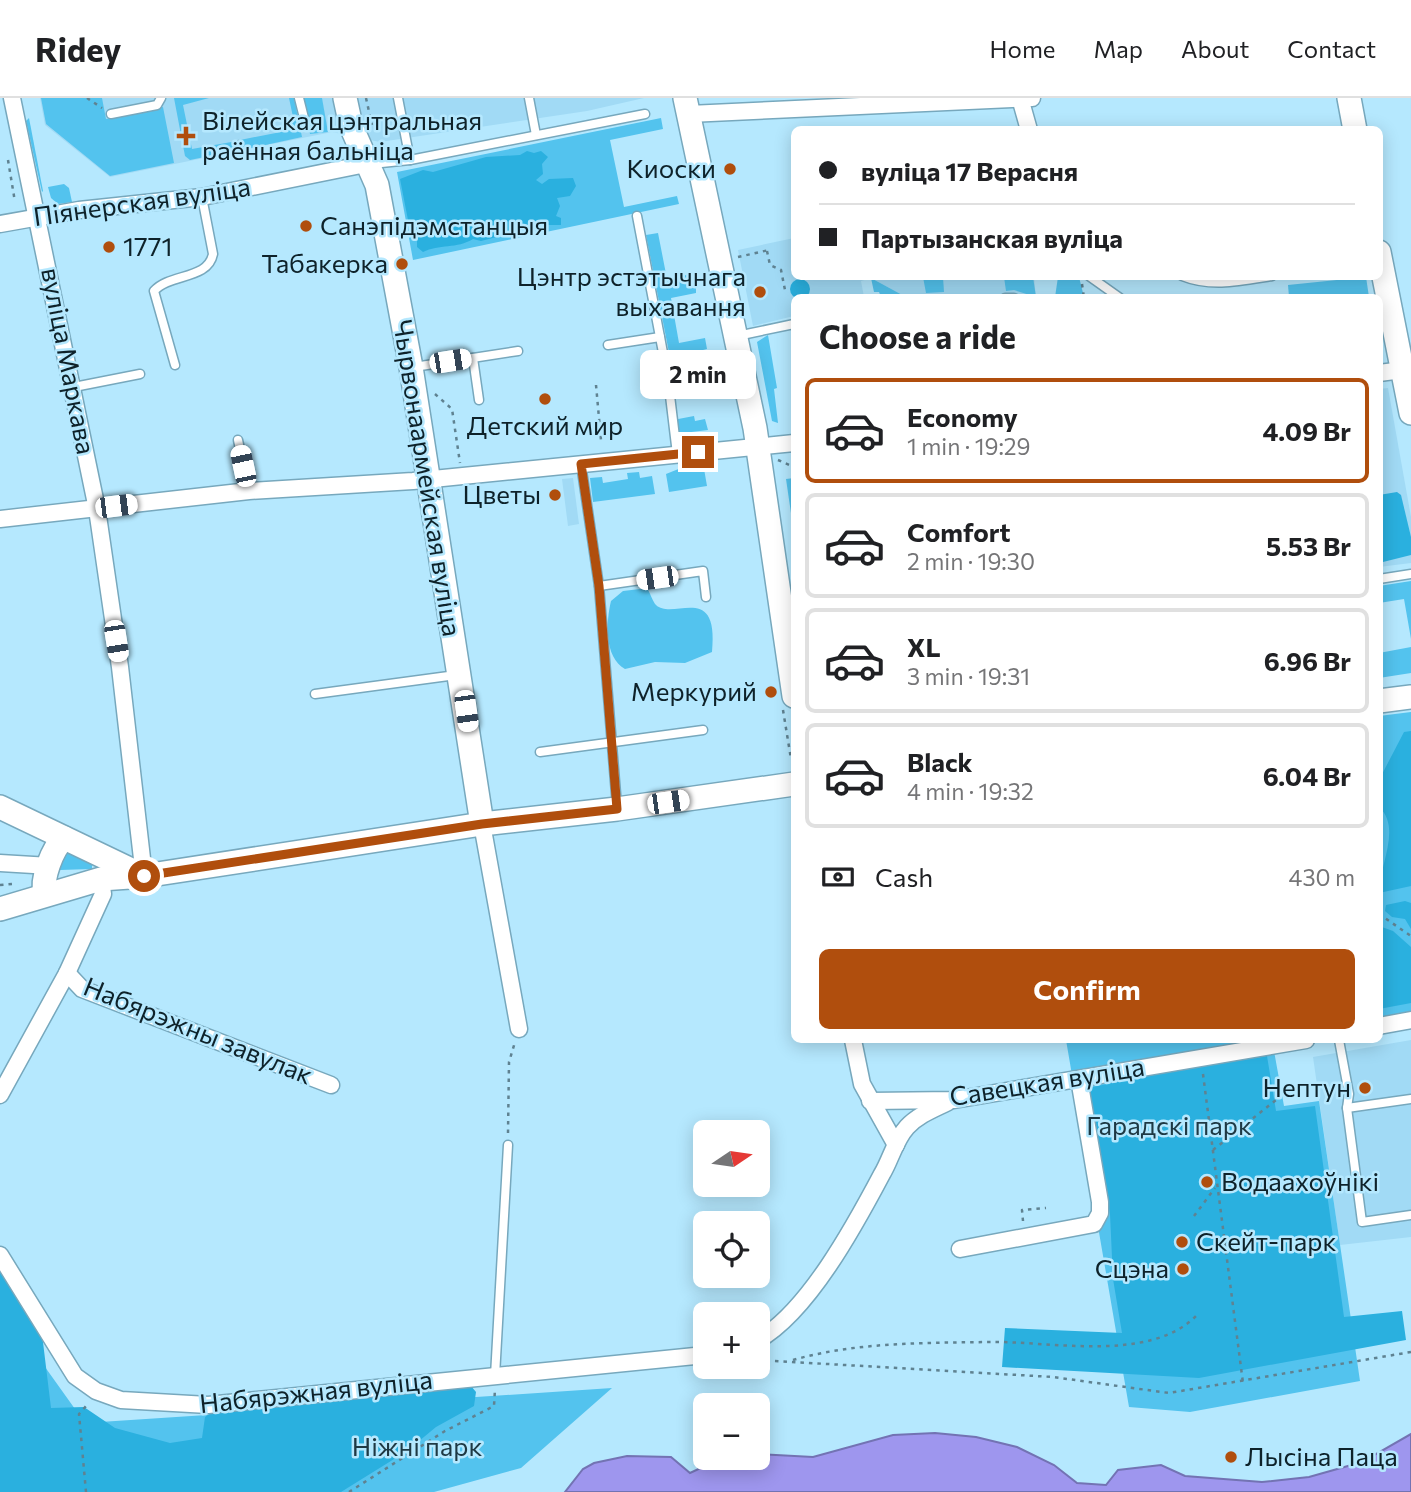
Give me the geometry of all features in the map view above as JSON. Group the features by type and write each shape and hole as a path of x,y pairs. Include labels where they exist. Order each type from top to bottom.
{"main road":[{"name":"Чырвонаармейская вуліца","path":"345,98 351,127 377,185 411,368 482,824"},
{"path":"1349,98 1354,126"},
{"path":"687,106 737,336 766,453 791,670"},
{"path":"1383,272 1407,369 1411,413"},
{"path":"1383,700 1411,696"},
{"path":"0,909 101,879 144,876 482,824 617,809 791,784"},
{"path":"0,807 144,876"},
{"path":"45,894 43,881 53,851 64,838"}],"street":[{"name":"вуліца Маркава","path":"12,98 35,217 45,244 97,509 120,667 144,876"},
{"path":"687,106 1025,99 1028,126"},
{"name":"Піянерская вуліца","path":"0,224 35,217 202,197 366,164"},
{"path":"1383,372 1407,369"},
{"path":"0,519 248,491 429,480 677,454 766,453 791,444"},
{"name":"Чырвонаармейская вуліца","path":"482,824 519,1029"},
{"path":"0,863 50,866"},
{"path":"0,1095 67,973 103,894 101,879"},
{"name":"Набярэжны завулак","path":"67,973 82,989 331,1085"},
{"path":"1383,1025 1411,1020"},
{"path":"854,1043 862,1084 896,1145"},
{"name":"Савецкая вуліца","path":"870,1101 954,1100 1286,1043"},
{"path":"960,1249 1086,1228 1094,1224 1100,1213 1079,1079"},
{"path":"770,1331 788,1317 807,1294 889,1162 907,1126 923,1114 954,1100"},
{"name":"Набярэжная вуліца","path":"0,1255 75,1376 99,1392 121,1401 208,1405 693,1355"}],"lane":[{"path":"111,114 157,105 161,98"},
{"path":"299,98 304,118"},
{"path":"398,98 410,160"},
{"path":"529,98 536,135"},
{"path":"366,164 410,160 645,114"},
{"path":"175,365 155,291 161,283 203,270 212,262 213,254 202,197"},
{"path":"638,216 660,337 677,454"},
{"path":"1095,280 1114,294"},
{"path":"1192,280 1216,284 1244,280"},
{"path":"737,336 791,325"},
{"path":"608,345 660,337"},
{"path":"411,368 518,351"},
{"path":"473,358 479,400"},
{"path":"74,387 140,374"},
{"path":"238,440 248,491"},
{"path":"581,464 599,586 617,809"},
{"path":"599,586 703,571 706,597"},
{"path":"1383,578 1411,574"},
{"path":"315,694 458,674"},
{"path":"540,752 703,730"},
{"path":"1340,1043 1349,1094 1347,1108 1362,1222 1411,1216"},
{"path":"1347,1108 1411,1099"},
{"path":"495,1376 508,1145"}],"path":[{"path":"88,98 111,114"},
{"path":"366,98 375,135"},
{"path":"238,141 242,158"},
{"path":"734,257 768,251 769,265 781,270 785,290 782,291"},
{"path":"596,385 601,440"},
{"path":"431,391 452,410 460,463"},
{"path":"766,453 791,466"},
{"path":"1383,917 1411,936"},
{"path":"508,1145 509,1062 519,1029"},
{"path":"1201,1056 1215,1188 1243,1383"},
{"path":"1211,1151 1276,1100"},
{"path":"1194,1216 1215,1188"},
{"path":"1024,1238 1022,1210 1046,1208"},
{"path":"788,1362 850,1348 993,1342 1112,1345 1142,1342 1173,1335 1196,1316"},
{"path":"770,1361 1053,1377 1169,1393 1243,1383 1411,1352"},
{"path":"349,1492 445,1431 494,1406 495,1376"},
{"path":"86,1492 79,1414 99,1392"}],"shaded area":[{"name":"Вілейская цэнтральная раённая бальніца","path":"40,98 644,98 587,111 380,142 332,132 110,177 45,125"},
{"path":"791,239 791,280 864,280 861,281 863,294 791,294 791,317 753,326 738,250"},
{"path":"875,280 1034,280 1036,294 900,294"},
{"path":"1388,388 1411,517 1411,563 1383,566 1383,389"},
{"path":"573,478 579,524 568,526 562,479"},
{"path":"1411,1040 1411,1237 1340,1245 1313,1057"},
{"path":"935,1433 976,1437 1017,1447 1054,1465 1077,1483 1106,1485 1118,1470 1161,1465 1185,1476 1262,1482 1309,1477 1362,1462 1411,1434 1411,1492 565,1492 583,1469 594,1463 627,1456 671,1457 690,1473 696,1470 770,1470 770,1455 813,1457 893,1435"}],"green space":[{"path":"41,98 102,98 106,119 163,107 174,163 110,176 46,124"},
{"path":"174,98 209,98 183,105 192,149 237,141 239,150 190,160 185,156"},
{"path":"289,98 294,98 302,137 242,150 240,140 286,131 283,119 293,117"},
{"path":"303,98 322,98 328,132 310,134"},
{"path":"29,118 43,191 42,192 26,121"},
{"path":"661,118 663,129 610,140 624,207 677,196 679,204 413,260 397,172"},
{"path":"527,151 541,151 548,157 542,164 543,174 536,180 542,184 549,179 573,178 576,186 570,196 557,198 560,206 556,216 561,218 561,225 542,225 481,241 473,239 423,252 417,247 417,237 408,220 400,179 423,170 433,172 486,157 520,155"},
{"path":"64,184 69,188 72,202 58,204 51,198 48,187"},
{"path":"658,233 667,279 696,273 696,293 671,298 679,343 705,338 707,349 699,351 701,359 684,362 686,375 674,378 646,235"},
{"path":"796,280 804,280 809,285 808,294 791,293 791,285"},
{"path":"871,280 900,294 880,294 874,292"},
{"path":"924,280 943,280 944,292 926,293"},
{"path":"1004,280 1033,280 1036,294 1014,290 1006,291"},
{"path":"1058,280 1080,280 1083,294 1055,294"},
{"path":"1366,280 1369,294 1289,294 1288,285"},
{"path":"768,335 777,388 774,389 778,423 772,421 757,342"},
{"path":"694,416 695,421 705,419 708,430 675,434 673,420"},
{"path":"703,463 707,486 669,492 666,474 686,466 687,470 693,469 693,465"},
{"path":"639,472 640,478 652,476 655,494 593,502 590,478 602,477 603,483 628,479 627,473"},
{"path":"791,478 791,513 786,479"},
{"path":"1397,492 1401,495 1411,537 1411,555 1383,562 1383,494"},
{"path":"1411,581 1411,639 1404,599 1383,602 1383,585"},
{"path":"648,590 656,605 664,609 702,610 709,617 712,652 685,663 655,662 625,669 618,663 608,638 611,601 623,591"},
{"path":"1411,647 1411,673 1383,677 1383,652"},
{"path":"1411,712 1411,1016 1383,1021 1383,716"},
{"path":"1411,731 1411,886 1383,892 1389,825 1383,812 1383,772 1404,732"},
{"path":"68,852 92,861 92,869 60,870 60,861"},
{"path":"1405,901 1411,903 1411,929 1405,919 1392,917 1385,911 1386,905"},
{"path":"1383,927 1393,931 1411,947 1411,1003 1383,1008"},
{"name":"Гарадскі парк","path":"1067,1043 1273,1043 1284,1106 1319,1101 1360,1381 1190,1412 1129,1407"},
{"name":"Гарадскі парк","path":"1267,1056 1276,1111 1315,1106 1344,1317 1402,1311 1406,1340 1199,1378 1002,1367 1005,1328 1122,1333 1113,1279 1110,1214 1088,1088 1170,1071"},
{"name":"Ніжні парк","path":"0,1266 42,1334 51,1408 84,1407 115,1428 170,1443 202,1438 205,1417 225,1403 471,1386 476,1392 474,1406 436,1427 407,1451 341,1492 0,1492"},
{"name":"Ніжні парк","path":"0,1304 85,1423 612,1388 521,1468 434,1492 0,1492"}],"place":[{"name":"Вілейская цэнтральная раённая бальніца","path":"186,136"},
{"name":"Киоски","path":"730,169"},
{"name":"Санэпідэмстанцыя","path":"306,226"},
{"name":"1771","path":"109,247"},
{"name":"Табакерка","path":"402,264"},
{"name":"Цэнтр эстэтычнага выхавання","path":"760,292"},
{"name":"Детский мир","path":"545,399"},
{"name":"Цветы","path":"555,495"},
{"name":"Меркурий","path":"771,692"},
{"name":"Нептун","path":"1365,1088"},
{"name":"Водаахоўнікі","path":"1207,1182"},
{"name":"Скейт-парк","path":"1182,1242"},
{"name":"Сцэна","path":"1183,1269"},
{"name":"Лысіна Паца","path":"1231,1457"}],"route":[{"path":"144,876 482,824 617,809 599,586 581,464 698,452"}]}
